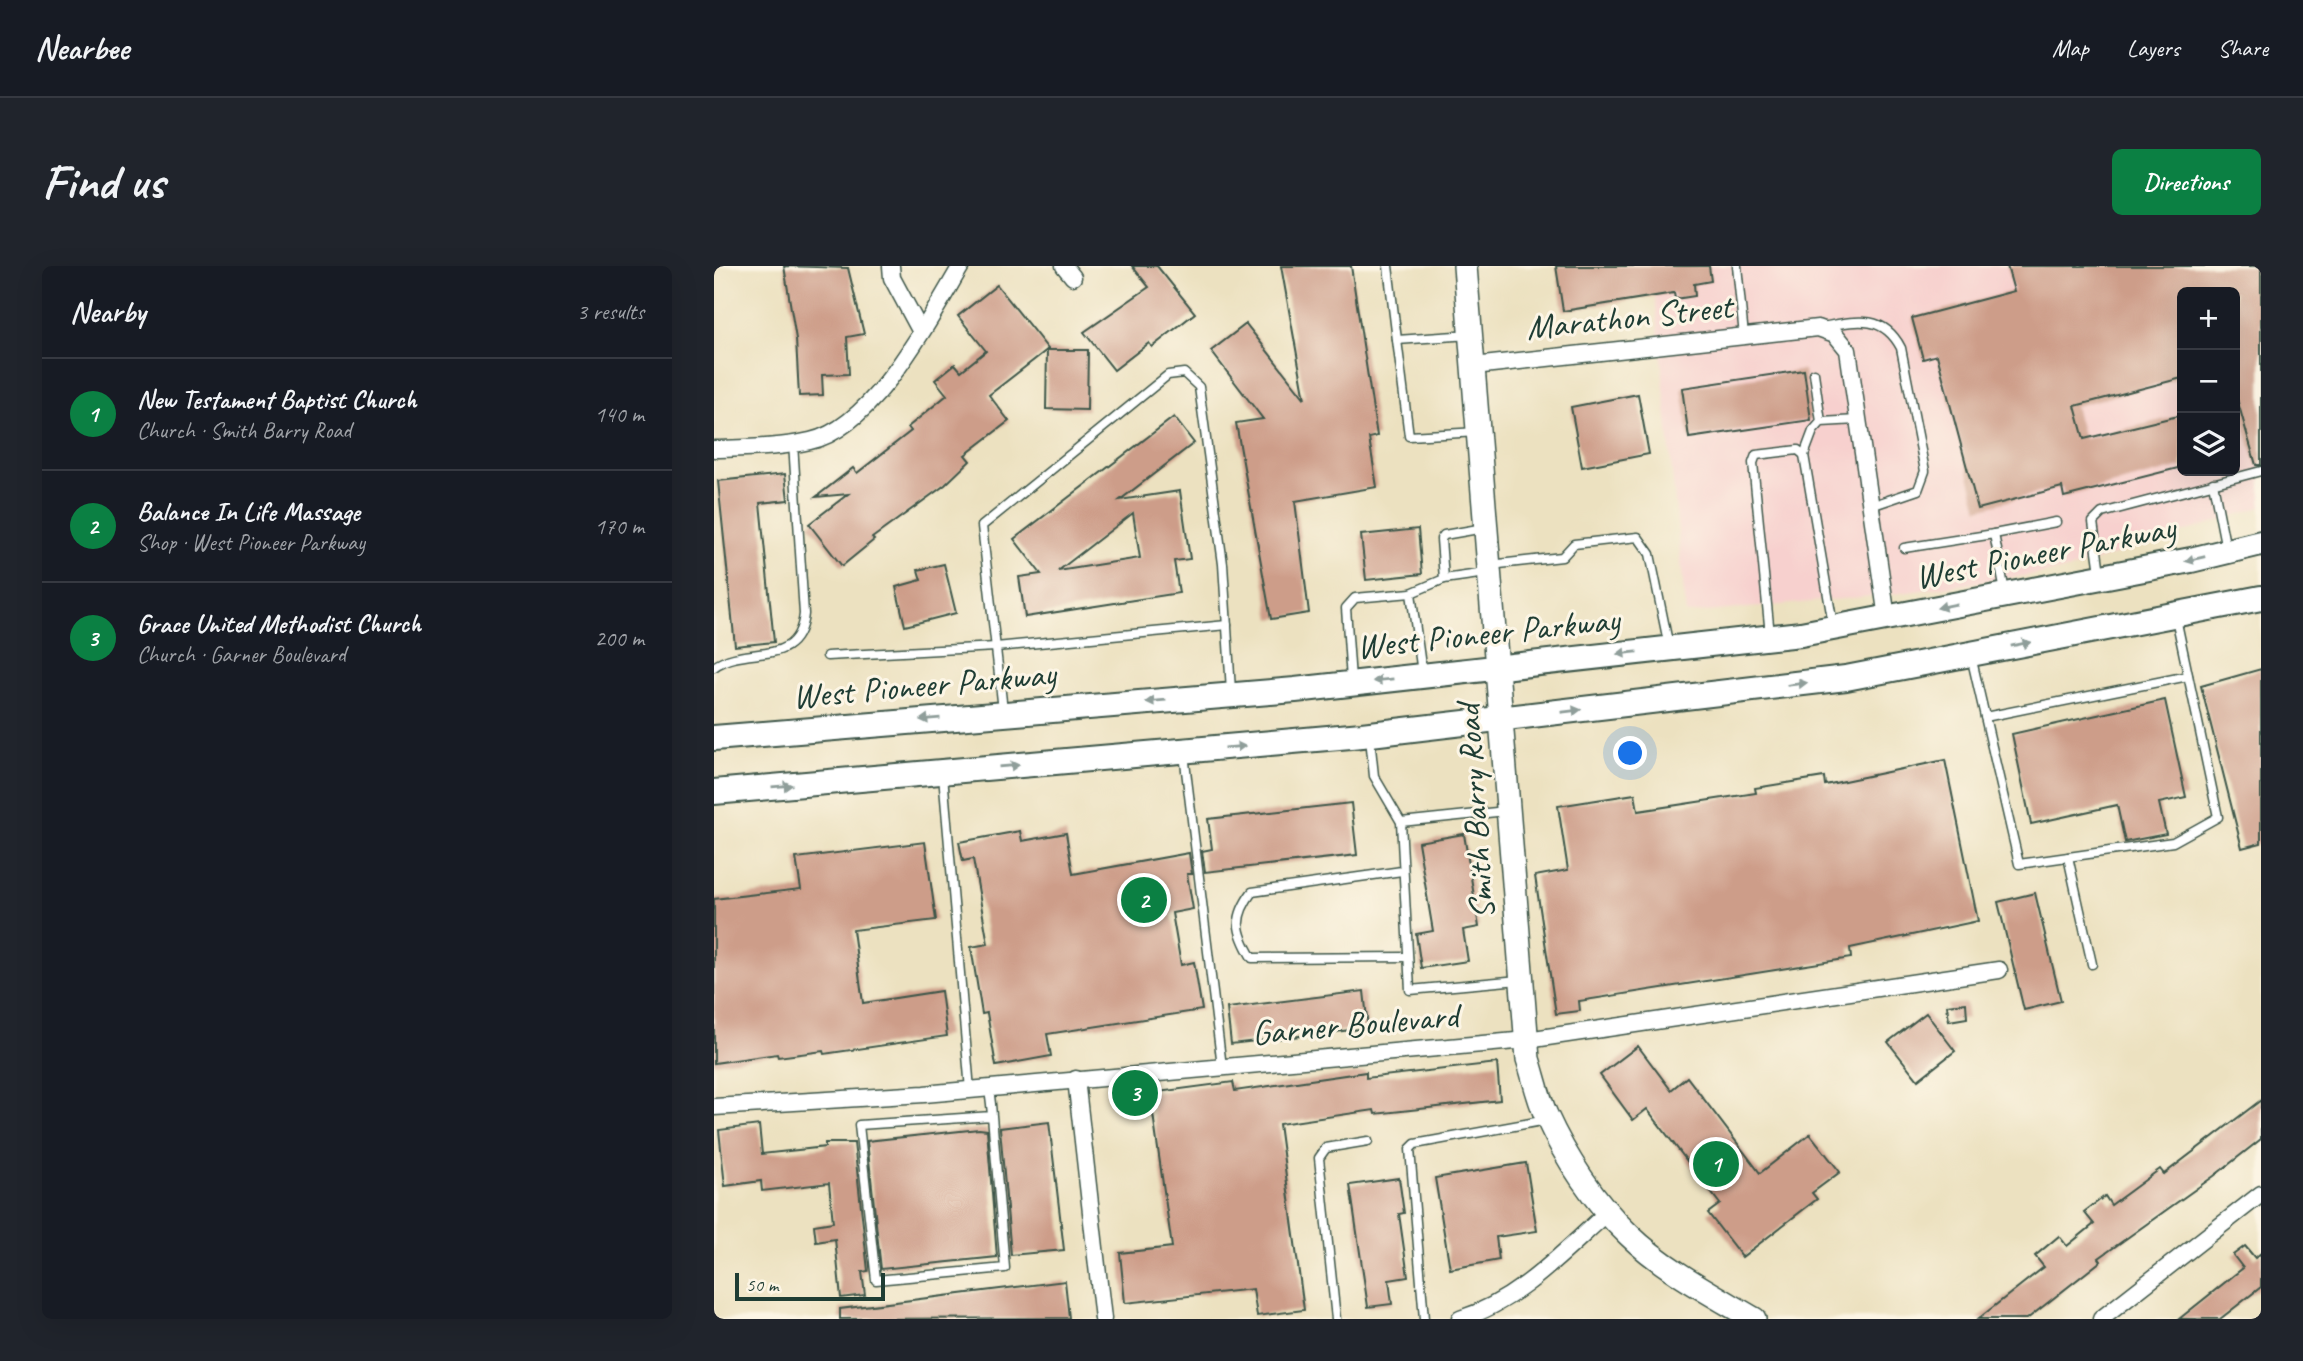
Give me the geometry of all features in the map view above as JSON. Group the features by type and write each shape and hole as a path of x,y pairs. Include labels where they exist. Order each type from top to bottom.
{"main road":[{"name":"West Pioneer Parkway","path":"714,737 1231,695 1422,677 1770,638 2100,577 2261,543"},
{"path":"714,793 1370,734 1846,678 2261,598"}],"street":[{"path":"891,266 892,278 921,332"},
{"path":"714,449 812,441 835,431 872,401 921,332 961,266"},
{"name":"Smith Barry Road","path":"1465,266 1500,667 1528,1059 1548,1120 1563,1148 1608,1213 1630,1236 1702,1289 1754,1319"},
{"path":"1818,328 1835,334 1847,350 1887,618"},
{"name":"Marathon Street","path":"1474,366 1818,328"},
{"name":"Garner Boulevard","path":"714,1107 970,1090 1527,1041 1999,970"},
{"path":"1076,1079 1102,1319"},
{"path":"2101,1319 2261,1194"},
{"path":"1460,1319 1484,1312 1518,1292 1608,1213"}],"lane":[{"path":"1388,266 1409,436 1479,432"},
{"path":"1737,266 1744,335"},
{"path":"1818,328 1866,321 1893,332 1900,348 1925,471 1918,490 1871,506"},
{"path":"1397,340 1471,335"},
{"path":"1004,713 982,526 1168,375 1184,373 1199,387 1223,564 1231,695"},
{"path":"1814,373 1821,422"},
{"path":"1833,628 1804,455 1813,431 1821,422 1858,420"},
{"path":"714,667 730,658 779,651 794,641 803,629 793,443"},
{"path":"1770,638 1753,463 1756,455 1798,450 1804,455"},
{"path":"2100,577 2093,522 2102,513 2261,471"},
{"path":"2213,483 2227,551"},
{"path":"1904,548 2056,522"},
{"path":"1444,579 1441,539 1444,535 1488,527"},
{"path":"1994,534 2006,595"},
{"path":"1351,683 1346,608 1355,598 1410,593 1444,579 1562,557 1574,544 1638,537 1650,554 1670,649"},
{"path":"1410,593 1422,677"},
{"path":"1970,654 2020,864 2174,842 2218,817 2175,615"},
{"path":"828,656 996,647 1227,625"},
{"path":"1985,717 2188,676"},
{"path":"1370,734 1374,776 1401,821 1410,990 1522,980"},
{"path":"1184,751 1222,1067"},
{"path":"943,772 970,1090"},
{"path":"1401,821 1510,811"},
{"path":"2068,857 2092,964"},
{"path":"1402,871 1252,892 1239,910 1240,938 1252,958 1408,957"},
{"path":"989,1088 992,1116 1005,1268 876,1280 859,1125 992,1116"},
{"path":"1424,1319 1410,1149 1415,1144 1548,1120"},
{"path":"1336,1319 1319,1158 1326,1148 1368,1140"}],"shaded area":[{"path":"1652,266 2261,266 2261,507 2068,570 1894,594 1686,614"}],"building":[{"path":"784,266 848,268 864,334 847,337 849,374 822,375 823,395 799,396 796,339"},
{"path":"1132,266 1157,266 1195,313 1152,347 1149,343 1114,370 1084,332 1149,287"},
{"path":"1281,266 1351,266 1377,436 1369,438 1377,487 1295,501 1309,613 1271,619 1236,423 1263,419 1211,351 1246,324 1305,399"},
{"path":"1556,266 1709,266 1711,281 1694,284 1695,296 1675,299 1674,293 1563,311"},
{"path":"2007,266 2261,266 2261,465 2256,465 2240,409 2240,287 2177,287 2177,379 2075,406 2084,439 2177,416 2177,468 2064,497 2062,487 1978,509 1937,355 1923,359 1912,318 2014,291"},
{"path":"997,285 1048,349 989,395 1009,421 965,455 970,461 945,485 872,538 874,540 842,566 809,524 848,494 816,497 853,468 857,473 911,431 908,427 947,395 935,380 955,364 961,371 986,351 958,316"},
{"path":"1047,350 1088,350 1087,410 1046,409"},
{"path":"1804,370 1811,420 1689,438 1682,388"},
{"path":"1638,394 1649,454 1582,467 1571,407"},
{"path":"1174,417 1194,443 1120,500 1180,491 1190,559 1174,561 1179,593 1025,617 1019,577 1041,574 1014,539","holes":["1133,513 1140,558 1058,571"]},
{"path":"785,474 788,500 760,503 774,642 735,646 718,481"},
{"path":"1418,529 1422,574 1366,580 1361,535"},
{"path":"944,564 956,613 905,626 896,587 921,580 918,570"},
{"path":"2261,669 2261,843 2242,848 2201,686"},
{"path":"2165,700 2186,797 2159,803 2166,834 2125,842 2117,805 2031,824 2012,734"},
{"path":"1945,760 1978,921 1850,948 1851,958 1579,1001 1580,1011 1556,1014 1535,876 1568,870 1558,806 1635,794 1638,811 1756,793 1755,788 1824,777 1825,785"},
{"path":"1351,803 1357,855 1205,872 1202,851 1212,849 1208,819"},
{"path":"1020,831 1022,841 1066,833 1073,874 1189,853 1192,874 1187,874 1193,909 1172,913 1181,965 1194,962 1202,1010 1047,1034 1051,1056 996,1066 987,1013 982,1014 971,947 988,944 973,859 963,861 959,842"},
{"path":"1464,834 1479,927 1463,930 1468,961 1421,968 1416,934 1433,931 1418,842"},
{"path":"925,842 936,920 853,930 863,1003 941,991 947,1036 824,1054 823,1051 778,1057 777,1054 714,1063 714,899 801,889 796,858"},
{"path":"2035,893 2061,1001 2024,1010 1998,902"},
{"path":"1364,991 1368,1028 1231,1044 1227,1008"},
{"path":"1966,1003 1967,1018 1949,1021 1947,1005"},
{"path":"1926,1013 1955,1051 1918,1080 1888,1042"},
{"path":"1638,1046 1671,1090 1687,1077 1760,1173 1810,1134 1840,1172 1812,1193 1817,1199 1742,1257 1708,1213 1720,1204 1647,1109 1633,1120 1600,1075"},
{"path":"1497,1063 1500,1100 1375,1114 1374,1110 1279,1124 1304,1310 1257,1316 1253,1289 1125,1303 1120,1253 1172,1247 1150,1093 1233,1082 1235,1091 1366,1072 1366,1078"},
{"path":"2261,1100 2261,1139 2214,1176 2099,1258 2101,1261 2027,1319 1978,1319 2044,1267 2035,1256 2059,1236 2067,1246 2094,1224 2084,1212 2105,1196 2111,1205 2160,1169 2164,1174"},
{"path":"1049,1122 1064,1250 1011,1255 1000,1128"},
{"path":"759,1125 762,1154 825,1147 825,1143 854,1143 868,1271 862,1272 865,1295 841,1298 835,1239 816,1242 814,1225 833,1222 829,1183 762,1191 761,1181 725,1186 719,1130"},
{"path":"987,1130 997,1257 881,1269 867,1141"},
{"path":"1526,1163 1537,1231 1496,1237 1499,1260 1450,1269 1435,1178"},
{"path":"1399,1178 1404,1213 1399,1214 1408,1277 1389,1280 1392,1304 1368,1307 1350,1185"},
{"path":"2245,1246 2255,1258 2261,1253 2261,1287 2220,1319 2179,1319 2243,1268 2233,1255"},
{"path":"1065,1281 1069,1318 840,1319 840,1309"}],"place":[{"name":"Balance In Life Massage","path":"1144,900"},
{"name":"Grace United Methodist Church","path":"1135,1093"},
{"name":"New Testament Baptist Church","path":"1716,1164"}]}
